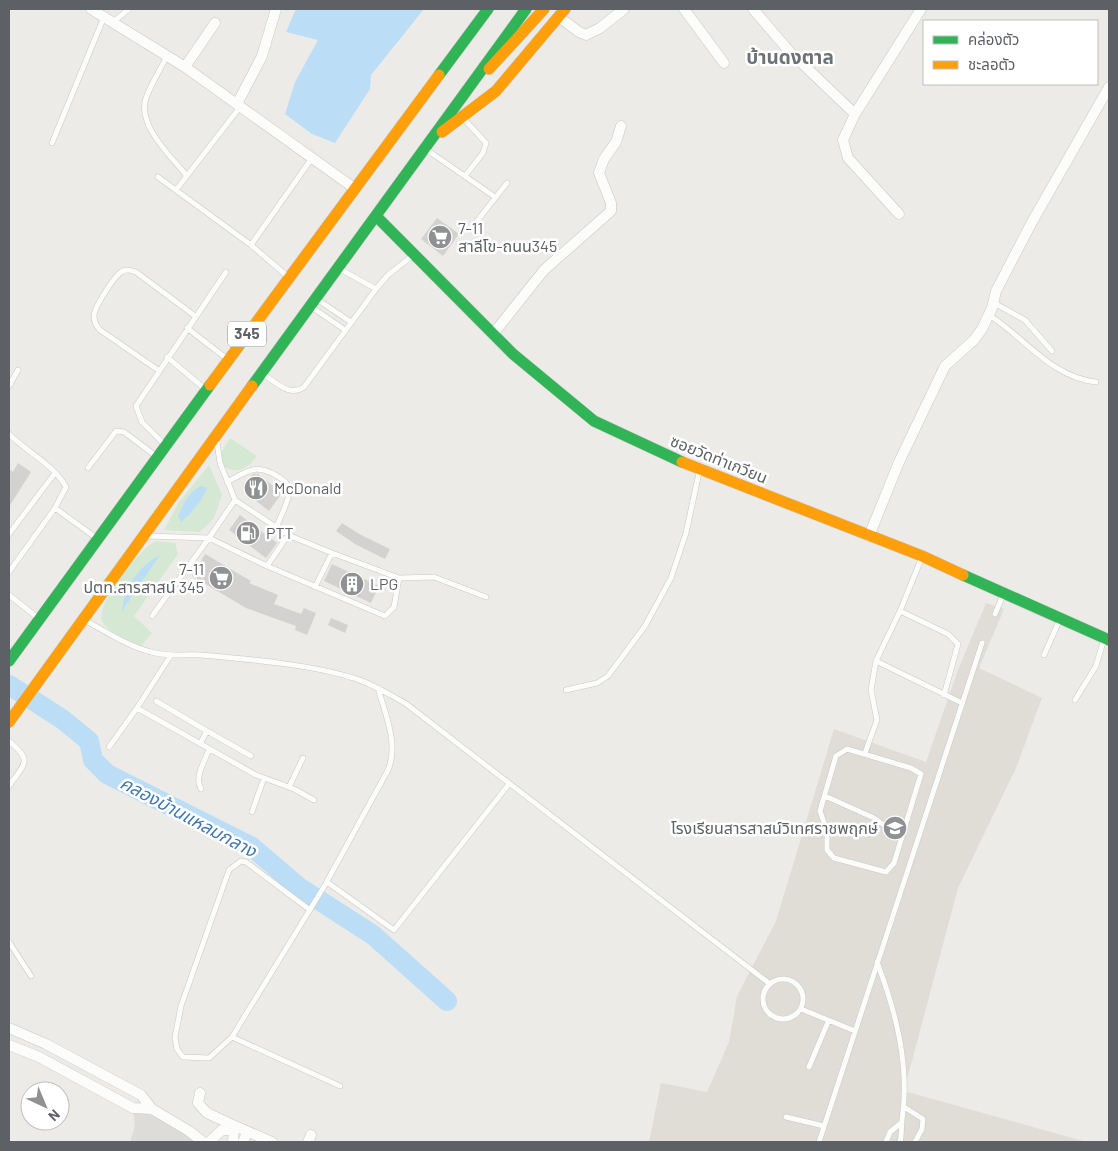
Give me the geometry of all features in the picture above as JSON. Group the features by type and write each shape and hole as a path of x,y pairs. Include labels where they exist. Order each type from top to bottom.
{"main road":[{"path":"454,55 481,9"},
{"name":"345","path":"9,661 288,277 488,9"},
{"name":"345","path":"10,721 526,9"},
{"name":"345","path":"468,89 512,45 544,9"},
{"path":"428,144 496,91 562,13"},
{"name":"ซอยวัดท่าเกวียน","path":"376,216 513,354 594,421 700,470 922,556 1107,639"}],"street":[{"path":"92,9 185,68 354,188"},
{"path":"238,106 262,56 276,9"},
{"path":"562,13 579,32 586,35 600,28 624,9"},
{"path":"684,9 724,63"},
{"path":"753,9 804,65 855,114"},
{"path":"899,214 846,153 843,140 855,114 921,9"},
{"path":"185,68 215,23"},
{"path":"869,536 898,462 945,366 974,340 989,315 996,291 1032,222 1109,87"},
{"path":"493,334 544,270 611,211 611,203 599,173 604,159 616,142 620,126"},
{"path":"9,1028 46,1044 141,1095 152,1109 189,1131 203,1142"},
{"path":"39,1057 46,1044"},
{"path":"9,1045 39,1057 132,1108 152,1109"},
{"path":"200,1093 198,1102 207,1113 234,1128 272,1142"},
{"path":"209,1142 222,1130 234,1128"},
{"path":"233,1142 234,1128"},
{"path":"243,1142 248,1132"}],"lane":[{"path":"52,143 109,20 129,9"},
{"path":"167,56 146,100 145,109 148,123 157,140 186,175"},
{"path":"176,190 238,106"},
{"path":"462,118 486,143 483,153 466,176"},
{"path":"428,144 495,198"},
{"path":"251,245 312,158"},
{"path":"158,177 251,245 288,277"},
{"path":"470,230 507,183"},
{"path":"261,373 288,390 299,390 304,387 376,289 388,275 414,254"},
{"path":"338,268 376,289"},
{"path":"158,370 100,330 95,324 94,312 115,278 122,271 129,269 136,272 195,316"},
{"path":"166,446 142,422 136,406 158,370 226,272"},
{"path":"313,302 351,322"},
{"path":"313,302 346,330"},
{"path":"993,303 1025,320 1052,351"},
{"path":"989,315 1009,329 1044,360 1076,378 1096,382"},
{"path":"187,328 229,360"},
{"path":"167,357 206,390"},
{"path":"9,386 18,370"},
{"path":"88,468 116,431 124,432 158,457"},
{"path":"9,434 55,473 66,487 55,508 9,572"},
{"path":"216,436 220,463 235,500 276,528 288,535 332,553 399,578 434,577 486,598"},
{"path":"227,482 255,468 261,468 285,481 289,488 288,496 276,528"},
{"path":"566,690 596,683 608,676 617,667 653,612 671,578 680,554 700,470"},
{"path":"9,534 55,473"},
{"path":"152,616 235,500"},
{"path":"55,508 98,539"},
{"path":"267,566 288,535"},
{"path":"143,536 208,538 267,566 385,616 394,607 399,578"},
{"path":"315,587 332,553"},
{"path":"865,753 877,720 871,690 876,660 900,611 922,556"},
{"path":"995,614 1004,593"},
{"path":"9,595 39,619"},
{"path":"900,611 948,634 958,644 944,695"},
{"path":"1044,655 1060,618"},
{"path":"83,619 128,644 151,652 171,656 198,655 321,670 352,677 378,688 405,703 770,984"},
{"path":"1075,700 1096,666 1107,639"},
{"path":"819,1142 982,643"},
{"path":"109,747 171,656"},
{"path":"876,660 962,703"},
{"path":"311,908 246,862 241,861 229,870 181,1006 175,1037 177,1050 183,1057 209,1058 232,1037 311,908 326,883 394,757 378,688"},
{"path":"156,701 252,756"},
{"path":"137,708 264,778 289,787 314,800"},
{"path":"200,744 207,731"},
{"path":"9,741 24,753 25,758 22,767 9,786"},
{"path":"201,789 198,782 199,776 210,749"},
{"path":"847,749 911,768 920,774 894,863 886,872 834,858 827,850 827,831 820,811 825,796 830,772 836,756 847,749"},
{"path":"289,787 303,758"},
{"path":"252,812 264,778"},
{"path":"326,883 394,930 509,784"},
{"path":"825,796 874,818 902,838"},
{"path":"9,942 31,976"},
{"path":"877,962 898,1026 904,1072 904,1107 900,1142"},
{"path":"780,979 792,980 800,988 804,998 801,1009 792,1017 781,1019 770,1014 764,1005 764,993 770,984 780,979"},
{"path":"801,1009 828,1022 855,1031"},
{"path":"808,1067 828,1022"},
{"path":"232,1037 340,1086"},
{"path":"904,1107 923,1119 922,1129 915,1142"},
{"path":"786,1117 824,1126"},
{"path":"886,1142 890,1132 901,1123"}],"shaded area":[{"name":"โรงเรียนสารสาสน์วิเทศราชพฤกษ์","path":"986,603 1004,609 979,668 1042,698 1016,768 958,888 904,1091 1087,1142 649,1142 661,1083 707,1092 729,1042 737,996 776,921 834,729 926,762 958,670"},
{"path":"133,1108 189,1131 203,1142 130,1142 135,1126"}],"green space":[{"path":"230,438 257,456 251,464 243,469 234,470 224,466 221,453"},
{"path":"209,465 222,495 214,518 200,532 164,530 179,502"},
{"path":"156,541 175,543 178,554 134,616 152,633 141,646 109,629 102,621 102,613 112,590 130,565"}],"water":[{"path":"296,9 424,9 371,75 370,89 335,143 312,134 285,114 295,82 318,40 286,32"},
{"path":"202,486 207,488 202,498 193,511 181,522 178,516 185,502 194,490"},
{"path":"160,555 122,611 123,602 134,578 145,565"}],"building":[{"name":"7-11 สาลีโข-ถนน345","path":"437,218 459,234 443,256 421,239"},
{"path":"18,463 31,472 9,507 9,469 13,472"},
{"path":"253,474 258,474 282,493 269,511 245,492 243,486"},
{"path":"240,515 277,543 266,558 229,530"},
{"path":"342,523 361,535 390,549 385,559 355,544 336,531"},
{"path":"205,554 251,581 249,583 278,595 274,604 301,614 304,608 316,613 307,635 295,630 296,626 246,608 192,576"},
{"name":"LPG","path":"332,564 379,586 371,603 324,581"},
{"path":"331,618 348,625 345,633 328,625"}],"waterway":[{"name":"คลองบ้านแหลมกลาง","path":"9,685 62,719 89,741 93,760 107,774 252,847 300,888 373,935 447,1001"}],"traffic: fast":[{"path":"439,75 488,9"},
{"path":"252,386 526,9"},
{"path":"376,216 513,354 594,421 682,462"},
{"path":"9,661 210,385"},
{"path":"963,575 1109,640"}],"traffic: slow":[{"path":"489,69 544,9"},
{"path":"442,132 496,91 565,9"},
{"path":"210,385 439,75"},
{"path":"9,722 252,386"},
{"path":"682,462 922,556 963,575"}],"place":[{"name":"7-11 สาลีโข-ถนน345","path":"440,237"},
{"name":"McDonald","path":"256,488"},
{"name":"PTT","path":"248,533"},
{"name":"7-11 ปตท.สารสาสน์ 345","path":"221,578"},
{"name":"LPG","path":"352,584"},
{"name":"โรงเรียนสารสาสน์วิเทศราชพฤกษ์","path":"895,828"}],"district":[{"name":"บ้านดงตาล","path":"790,57"}]}
